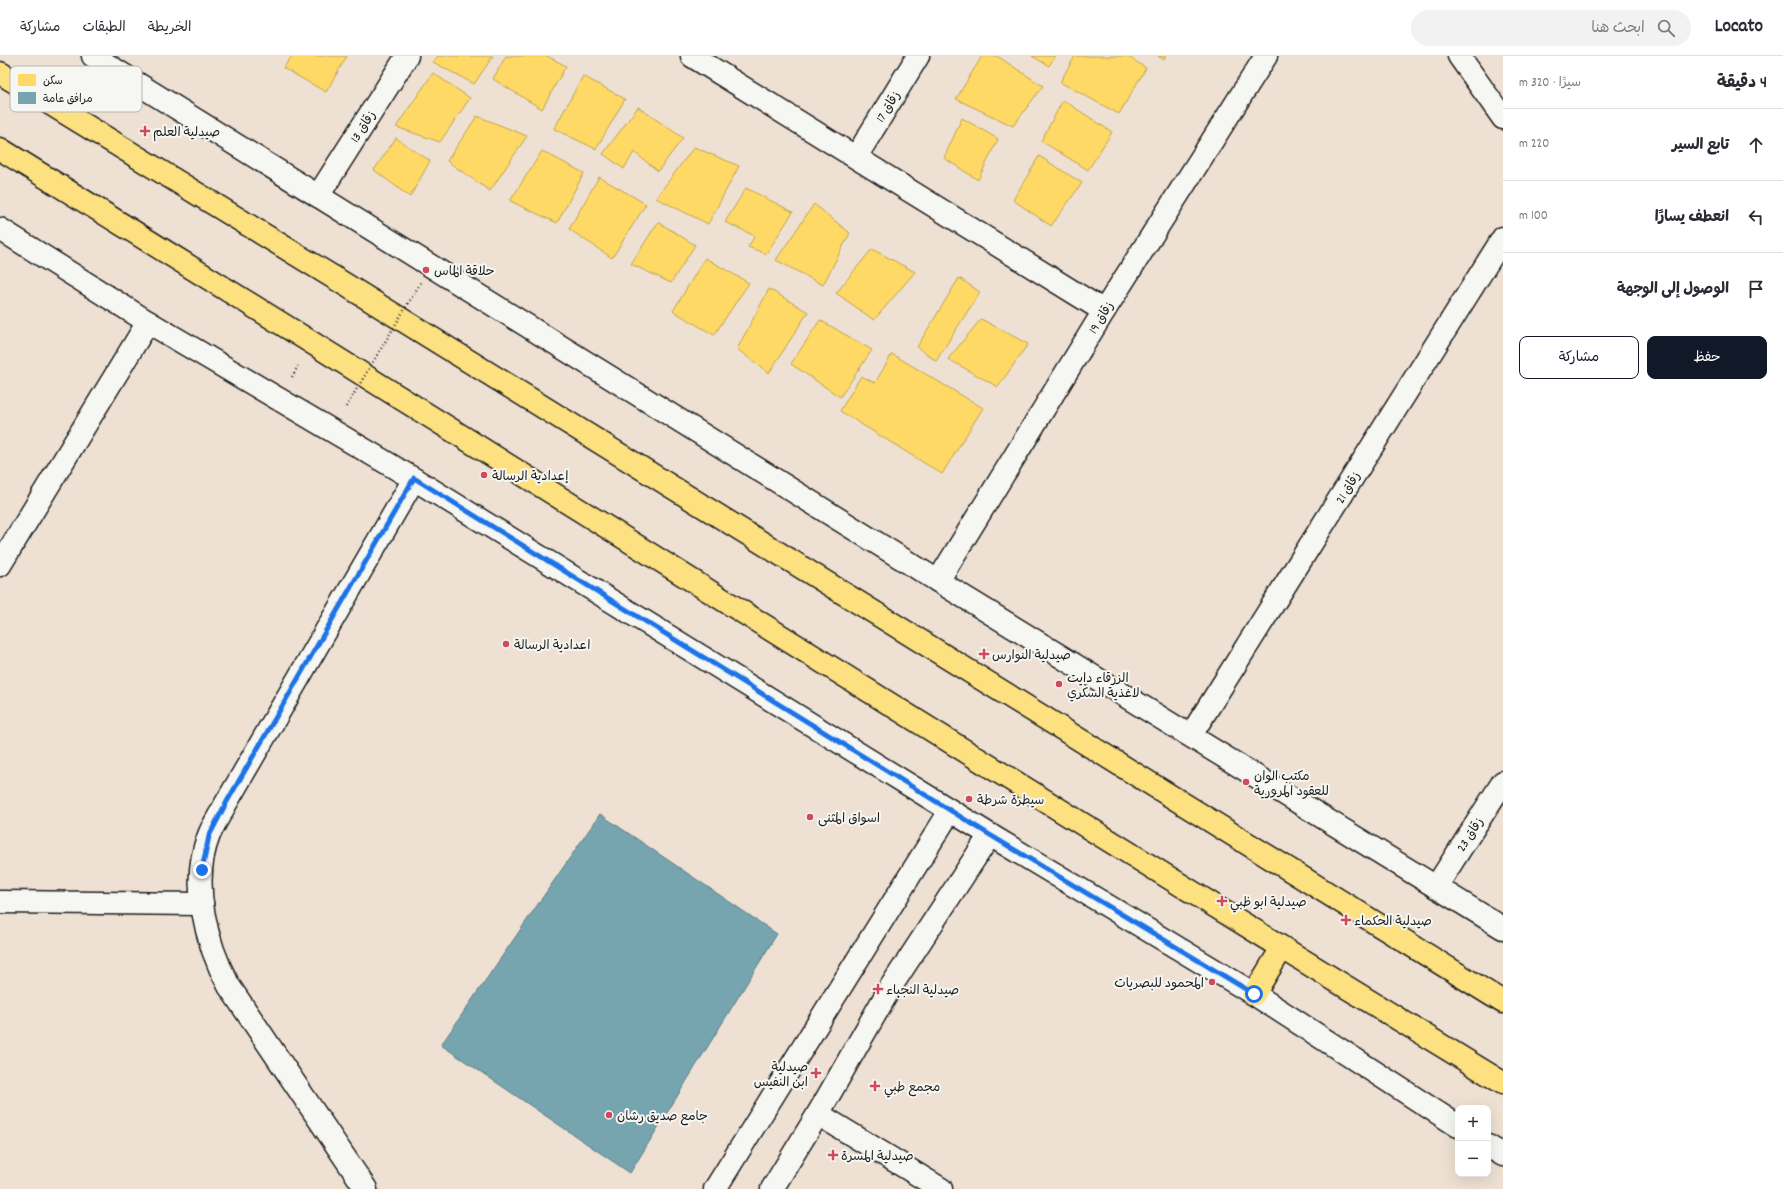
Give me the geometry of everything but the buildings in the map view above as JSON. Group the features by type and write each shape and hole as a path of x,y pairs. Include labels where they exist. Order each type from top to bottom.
{"highway":[{"path":"0,73 10,79"},
{"path":"64,112 353,289 1503,1002"},
{"path":"0,149 313,342 1282,948 1503,1083"},
{"path":"1254,994 1282,948"}],"street":[{"path":"93,56 109,66"},
{"name":"زقاق 13","path":"318,196 407,56"},
{"path":"692,56 1104,311"},
{"name":"زقاق 17","path":"856,157 918,56"},
{"name":"زقاق 19","path":"938,581 1104,311 1266,56"},
{"path":"1459,56 1503,118"},
{"path":"142,86 938,581 1503,928"},
{"path":"0,229 148,322 414,478 950,811 1254,994 1455,1124"},
{"name":"زقاق 21","path":"1191,735 1503,238"},
{"path":"0,565 148,322"},
{"path":"366,1189 229,986 218,966 206,934 202,904 202,870 209,836 414,478"},
{"name":"زقاق 23","path":"1436,887 1503,782"},
{"path":"715,1189 950,811"},
{"path":"772,1189 818,1114 890,988 990,835"},
{"path":"0,902 202,904"},
{"path":"818,1114 941,1189"},
{"path":"1491,1148 1503,1155"}],"path":[{"path":"346,407 421,282"}],"place":[{"name":"صيدلية العلم","path":"145,131"},
{"name":"حلاقة الماس","path":"426,270"},
{"name":"إعدادية الرسالة","path":"484,475"},
{"name":"اعدادية الرسالة","path":"506,644"},
{"name":"صيدلية النوارس","path":"984,654"},
{"name":"الزرقاء دايت لاغذية السكري","path":"1059,684"},
{"name":"مكتب الوان للعقود المرورية","path":"1246,782"},
{"name":"سيطرة شرطة","path":"969,799"},
{"name":"اسواق المثنى","path":"810,817"},
{"name":"صيدلية ابو ظبي","path":"1222,901"},
{"name":"صيدلية الحكماء","path":"1346,920"},
{"name":"المحمود للبصريات","path":"1212,982"},
{"name":"صيدلية النجباء","path":"878,989"},
{"name":"صيدلية ابن النفيس","path":"816,1073"},
{"name":"مجمع طبي","path":"875,1086"},
{"name":"جامع صديق رشان","path":"609,1115"},
{"name":"صيدلية المسرة","path":"833,1155"}],"route":[{"path":"202,870 209,836 225,805 414,478 990,835 1254,994"}]}
